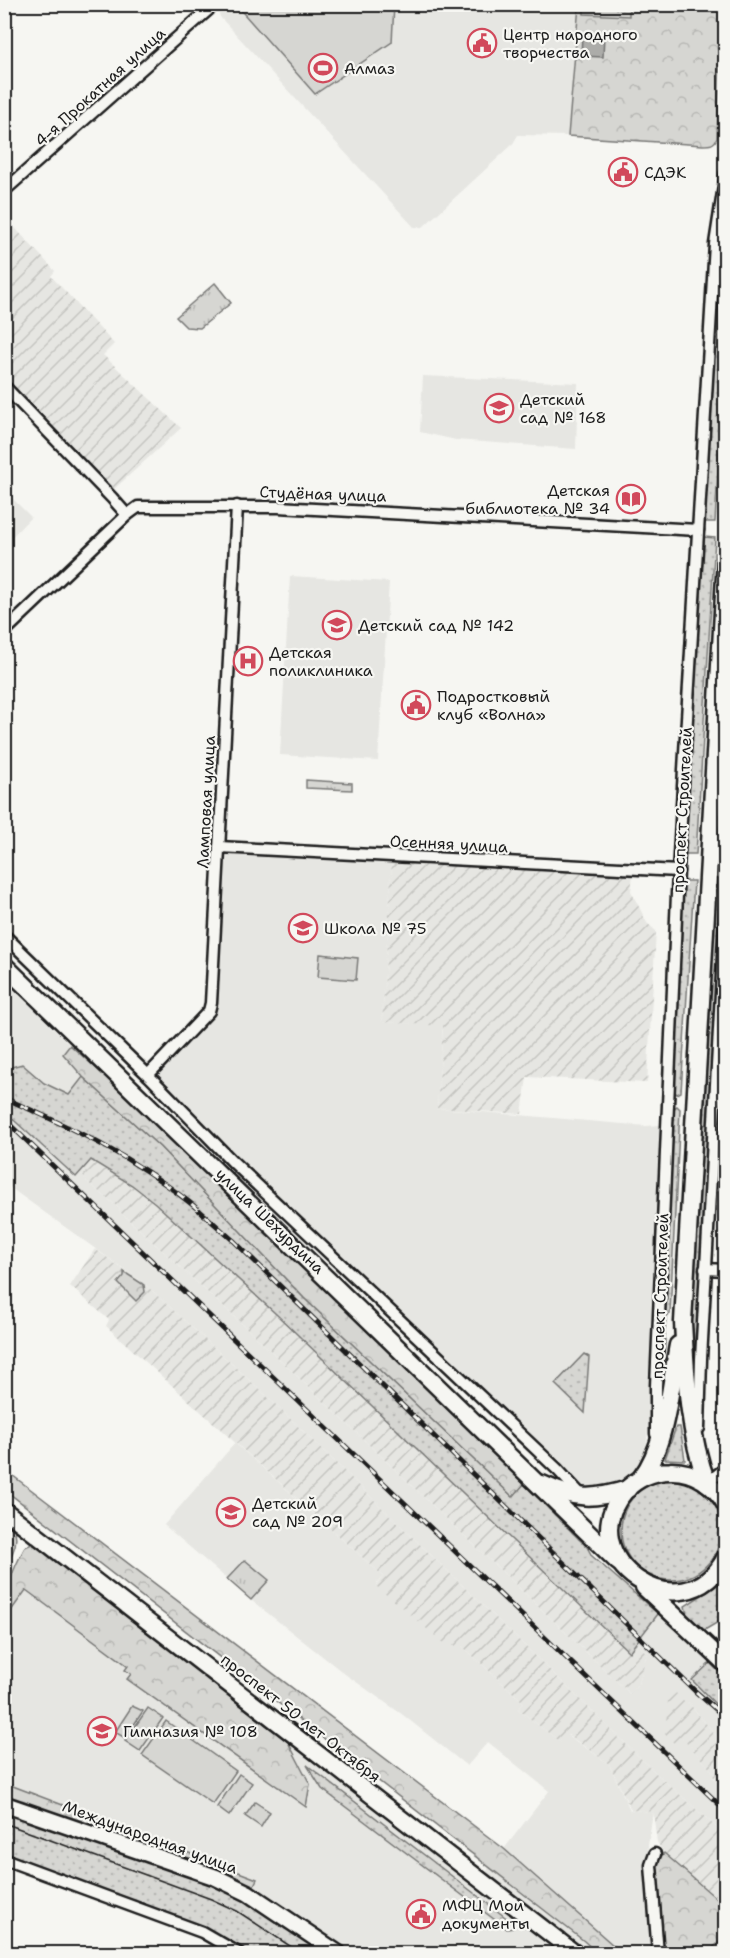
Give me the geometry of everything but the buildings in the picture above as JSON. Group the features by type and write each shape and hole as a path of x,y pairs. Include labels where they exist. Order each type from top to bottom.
{"main road":[{"name":"проспект Строителей","path":"707,1483 698,1456 689,1408 683,1322 726,558"},
{"name":"улица Шехурдина","path":"4,965 641,1584"},
{"name":"проспект Строителей","path":"618,1562 612,1548 610,1525 616,1505 651,1464 665,1413 683,1322"},
{"name":"улица Шехурдина","path":"533,1479 546,1486 584,1498 608,1495 659,1472 678,1471 698,1477 707,1483"},
{"path":"707,1483 720,1495 726,1505"},
{"name":"проспект 50 лет Октября","path":"4,1510 576,1953"},
{"path":"641,1584 664,1591 688,1589 709,1578 726,1557"},
{"path":"641,1584 726,1664"},
{"name":"Международная улица","path":"4,1804 215,1877 248,1893 339,1953"}],"street":[{"name":"4-я Прокатная улица","path":"4,191 214,5"},
{"name":"проспект Строителей","path":"656,1449 657,1366 678,871 715,244 726,173"},
{"path":"4,386 127,515 4,632"},
{"name":"Студёная улица","path":"127,515 138,507 237,506 698,530"},
{"name":"Ламповая улица","path":"148,1075 209,1011 211,1003 237,506"},
{"name":"Осенняя улица","path":"219,847 678,871"},
{"name":"проспект Строителей","path":"698,1456 705,1269 726,901"},
{"path":"4,935 148,1075 233,1162 550,1462 584,1498"},
{"path":"705,1269 726,1270"},
{"path":"707,1483 726,1468"},
{"path":"655,1854 651,1866 658,1953"},
{"path":"4,1858 202,1932 240,1953"}],"shaded area":[{"path":"223,4 579,5 568,136 518,135 512,145 423,227 414,227 220,17 218,10"},
{"path":"582,35 604,36 603,57 581,56"},
{"path":"4,216 55,271 51,276 114,344 103,355 181,428 112,491 5,378"},
{"name":"Детский сад № 168","path":"423,376 578,383 576,449 456,440 420,432"},
{"path":"5,491 31,517 4,544"},
{"path":"290,576 389,582 378,761 280,755"},
{"path":"227,853 392,859 382,1022 443,1025 437,1108 646,1126 661,1125 647,1442 640,1464 627,1478 603,1488 591,1490 575,1481 158,1085 155,1077 159,1069 213,1015 222,861"},
{"path":"392,859 633,874 631,891 647,923 656,931 647,1083 527,1077 522,1114 437,1108 443,1026 382,1022"},
{"path":"4,980 70,1045 63,1054 83,1077 69,1095 44,1083 22,1065 5,1069"},
{"path":"4,1112 75,1177 80,1173 88,1179 86,1181 120,1209 119,1211 254,1335 630,1694 639,1684 647,1653 636,1643 658,1614 710,1663 693,1680 725,1714 725,1746 688,1702 681,1736 715,1774 713,1777 725,1790 725,1835 657,1774 270,1399 146,1285 5,1184"},
{"path":"91,1159 132,1185 155,1203 276,1314 629,1651 636,1643 647,1653 639,1684 630,1694 254,1335 119,1211 120,1209 86,1181 87,1179 80,1173"},
{"path":"95,1249 146,1285 270,1399 657,1774 725,1835 725,1906 664,1853 657,1842 653,1812 631,1810 609,1764 568,1735 561,1743 518,1709 523,1702 462,1646 447,1646 376,1586 383,1576 106,1326 109,1320 70,1286"},
{"path":"235,1443 383,1576 376,1585 462,1646 523,1702 518,1709 560,1742 567,1735 609,1764 630,1810 653,1812 648,1845 648,1865 653,1953 588,1953 486,1872 549,1791 488,1742 467,1766 251,1600 269,1580 245,1560 227,1579 164,1525"},
{"path":"26,1590 129,1666 131,1674 128,1679 306,1806 310,1784 288,1742 562,1953 349,1953 251,1891 257,1879 5,1783 5,1619"},
{"path":"676,1693 685,1703 688,1702 725,1746 725,1790 713,1776 715,1774 681,1737 674,1743 663,1732 669,1725 666,1722 668,1700"}],"green space":[{"name":"Алмаз","path":"236,5 394,5 392,42 315,94"},
{"path":"579,5 722,5 715,142 703,145 568,136"},
{"path":"584,5 629,5 629,16 584,14"},
{"path":"723,222 726,237 726,336 715,522 705,522 718,246"},
{"path":"215,283 231,303 200,328 186,327 176,317"},
{"path":"704,537 715,538 696,854 685,854"},
{"path":"725,709 726,817 723,856 716,856"},
{"path":"306,780 352,783 352,790 306,788"},
{"path":"683,881 694,881 681,1092 677,1094 674,1091"},
{"path":"714,883 721,884 696,1359 693,1361 690,1359"},
{"path":"320,954 358,958 356,980 318,977"},
{"path":"70,1045 116,1086 524,1484 513,1497 304,1298 160,1147 83,1077 63,1054"},
{"path":"22,1064 44,1083 69,1095 83,1077 160,1147 304,1298 512,1496 524,1484 587,1547 592,1556 658,1614 629,1652 276,1314 155,1203 132,1185 91,1160 76,1177 5,1112 4,1069"},
{"path":"677,1106 680,1109 670,1314 667,1316 663,1314 673,1109"},
{"path":"124,1272 144,1285 145,1292 136,1301 118,1283 124,1276"},
{"path":"584,1354 589,1357 585,1413 555,1384"},
{"path":"676,1427 680,1427 685,1460 665,1459"},
{"path":"4,1469 503,1848 622,1953 597,1953 5,1490"},
{"path":"671,1480 690,1484 707,1494 717,1511 721,1530 717,1549 707,1566 690,1576 671,1580 652,1576 635,1566 625,1549 621,1530 625,1511 635,1494 652,1484"},
{"path":"5,1522 15,1531 16,1537 15,1547 5,1572"},
{"path":"32,1544 288,1742 310,1784 306,1807 127,1679 131,1674 125,1670 128,1666 26,1590 5,1619 7,1590 13,1573 25,1547"},
{"path":"245,1560 269,1580 251,1600 227,1579"},
{"path":"725,1580 725,1618 703,1631 687,1615 685,1606"},
{"path":"710,1663 725,1678 725,1714 692,1680"},
{"path":"132,1706 143,1711 125,1738 115,1732"},
{"path":"148,1708 163,1718 140,1751 125,1741"},
{"path":"166,1721 236,1771 213,1804 142,1755"},
{"path":"307,1765 513,1923 513,1928 507,1929 322,1789"},
{"path":"239,1774 252,1783 229,1816 217,1807"},
{"path":"5,1783 257,1879 251,1891 5,1800"},
{"path":"255,1802 270,1812 261,1827 245,1816"},
{"path":"4,1807 213,1880 245,1897 331,1953 250,1953 203,1927 5,1854"},
{"path":"664,1853 725,1906 725,1937 707,1953 662,1953 654,1866"}],"tram line":[{"path":"4,1823 211,1899 237,1911 302,1954"}],"railway":[{"path":"4,1098 76,1131 123,1157 168,1186 200,1211 234,1241 695,1691 726,1718"},
{"path":"4,1119 726,1811"}],"place":[{"name":"Центр народного творчества","path":"482,43"},
{"name":"Алмаз","path":"323,68"},
{"name":"СДЭК","path":"623,172"},
{"name":"Детский сад № 168","path":"499,408"},
{"name":"Детская библиотека № 34","path":"631,499"},
{"name":"Детский сад № 142","path":"337,625"},
{"name":"Детская поликлиника","path":"248,661"},
{"name":"Подростковый клуб «Волна»","path":"416,705"},
{"name":"Школа № 75","path":"303,928"},
{"name":"Детский сад № 209","path":"231,1512"},
{"name":"Гимназия № 108","path":"102,1731"},
{"name":"МФЦ Мои документы","path":"421,1914"}]}
